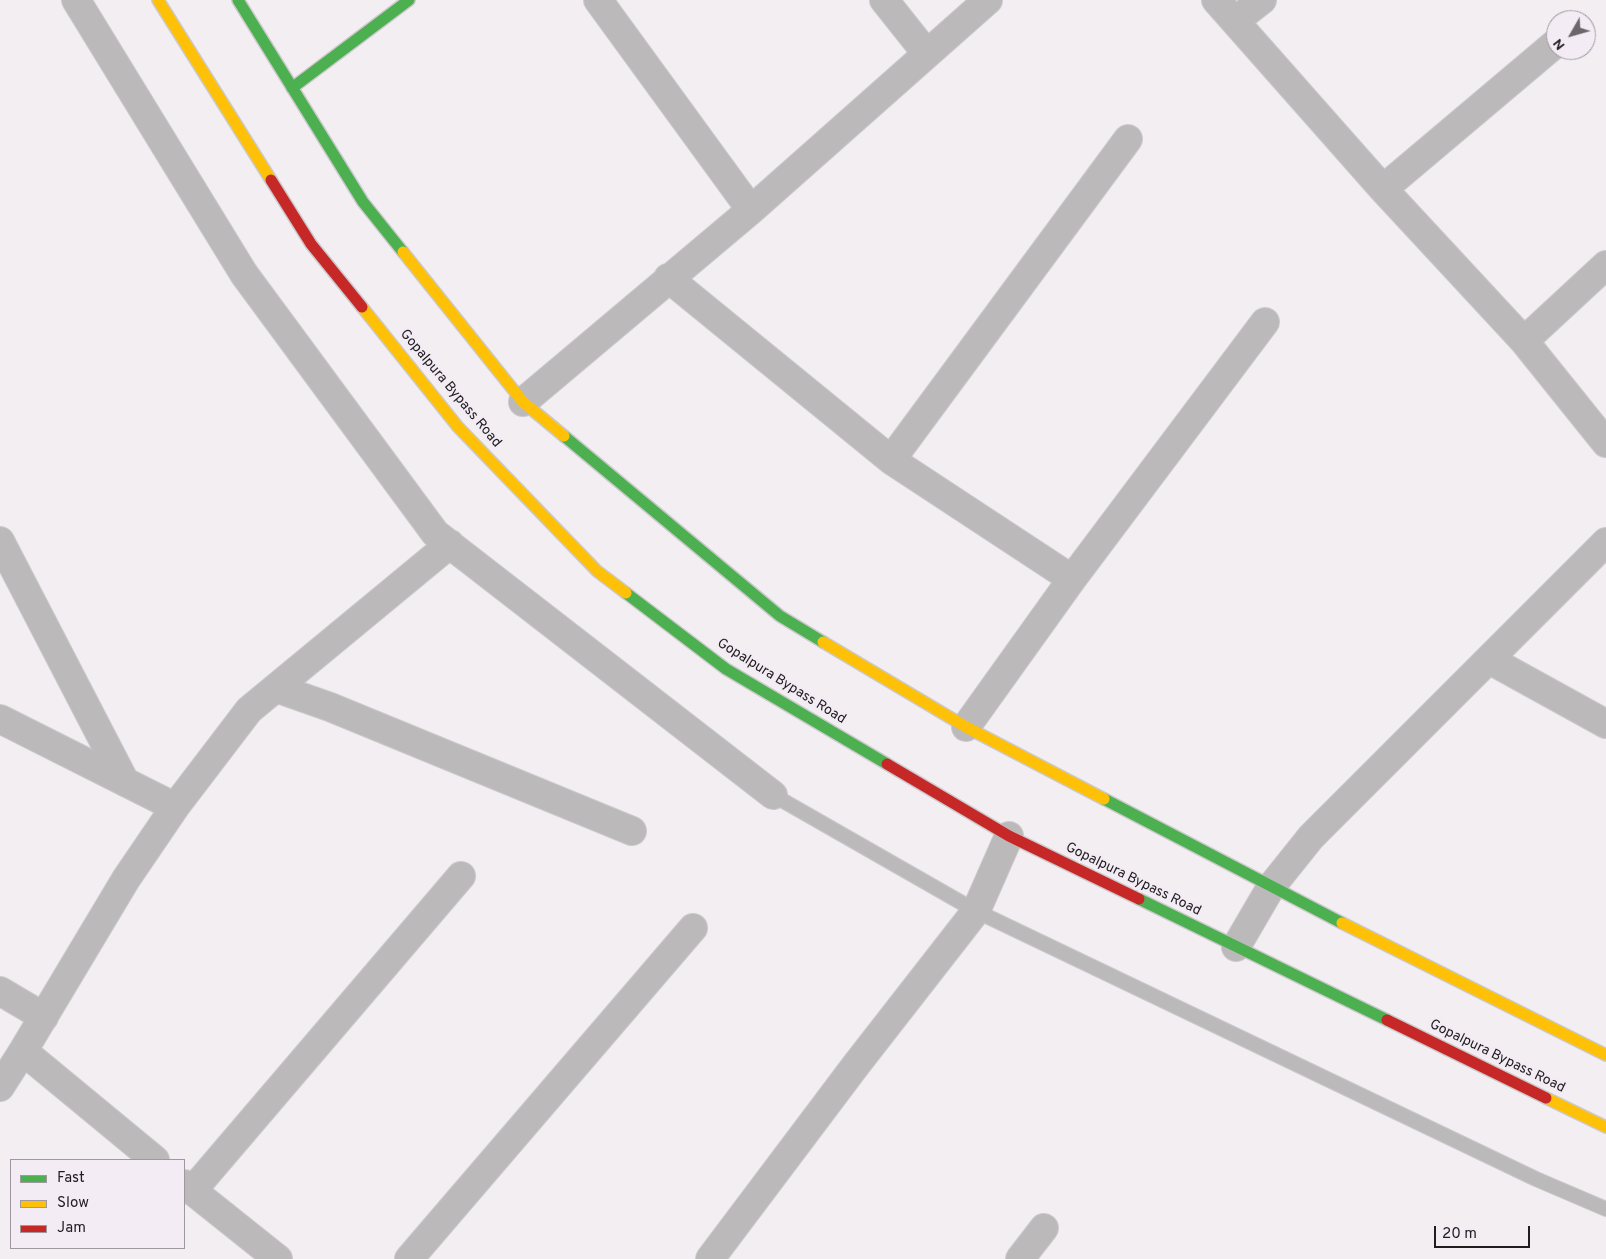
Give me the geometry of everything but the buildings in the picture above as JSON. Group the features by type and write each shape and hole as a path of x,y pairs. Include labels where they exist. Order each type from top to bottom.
{"street":[{"path":"76,0 244,274 435,533 773,795"},
{"name":"Gopalpura Bypass Road","path":"158,0 311,244 458,427 597,571 726,669 1009,836 1606,1127"},
{"path":"238,0 363,202 523,402 780,616 966,727 1270,886 1606,1055"},
{"path":"292,88 409,0"},
{"path":"598,0 751,210"},
{"path":"884,0 927,54"},
{"path":"523,402 751,210 988,0"},
{"path":"1216,0 1384,189 1524,341 1606,443"},
{"path":"1235,21 1262,0"},
{"path":"1384,189 1546,51"},
{"path":"891,460 1128,139"},
{"path":"1524,341 1606,265"},
{"path":"668,278 891,460 1072,579"},
{"path":"966,727 1072,579 1265,322"},
{"path":"0,541 125,782"},
{"path":"1236,947 1270,886 1311,837 1606,542"},
{"path":"0,1087 126,879 175,807 249,710 450,544"},
{"path":"1490,660 1606,724"},
{"path":"276,688 330,707 632,831"},
{"path":"0,718 175,807"},
{"path":"710,1259 976,910 1009,836"},
{"path":"278,1259 188,1188 461,876"},
{"path":"409,1259 693,928"},
{"path":"0,991 44,1017"},
{"path":"23,1051 154,1159"},
{"path":"1020,1259 1044,1228"}],"lane":[{"path":"773,795 976,910 1536,1179 1606,1209"}],"traffic: fast":[{"path":"238,0 363,202 403,252"},
{"path":"292,88 409,0"},
{"path":"564,436 780,616 823,642"},
{"path":"626,593 726,669 887,764"},
{"path":"1104,799 1342,923"},
{"path":"1139,899 1387,1020"}],"traffic: slow":[{"path":"158,0 271,180"},
{"path":"403,252 523,402 564,436"},
{"path":"362,307 458,427 597,571 626,593"},
{"path":"823,642 966,727 1104,799"},
{"path":"1342,923 1606,1055"},
{"path":"1546,1098 1606,1127"}],"traffic: jam":[{"path":"271,180 311,244 362,307"},
{"path":"887,764 1009,836 1139,899"},
{"path":"1387,1020 1546,1098"}]}
